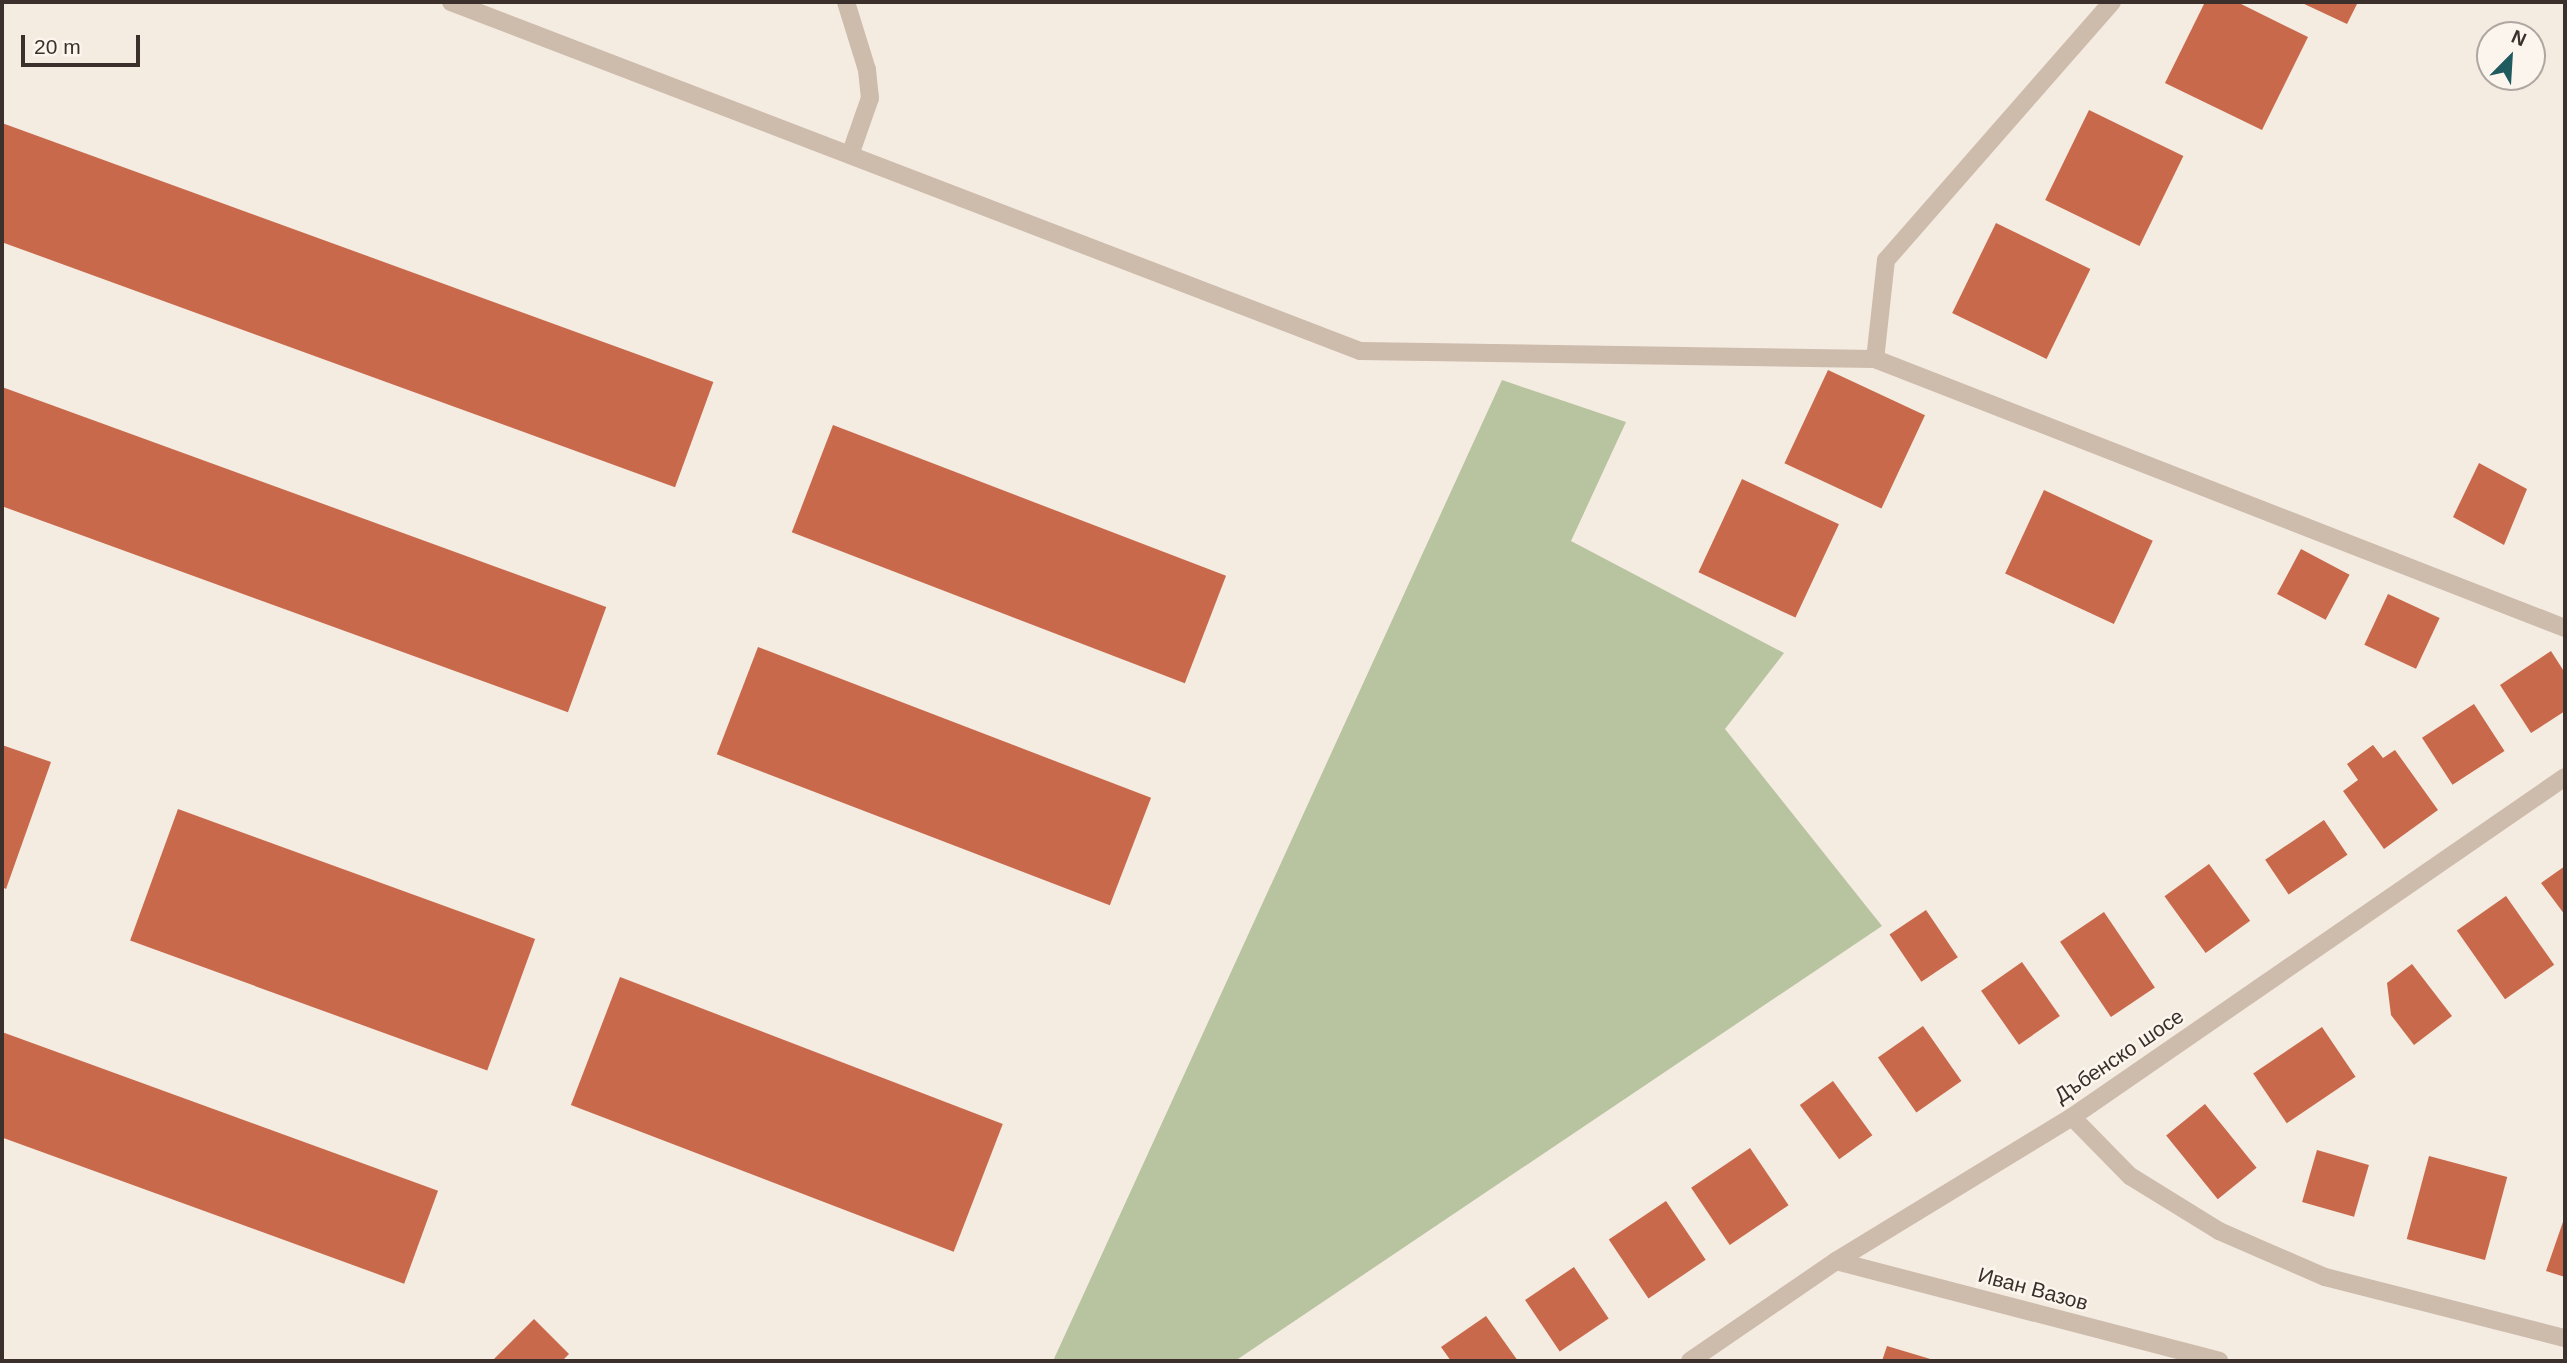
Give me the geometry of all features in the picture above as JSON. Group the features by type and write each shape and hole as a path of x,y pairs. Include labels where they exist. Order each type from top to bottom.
{"street":[{"path":"451,2 1360,351 1875,359 2565,628"},
{"path":"846,2 867,69 870,98 850,155"},
{"path":"1875,359 1886,260 2112,2"},
{"name":"Дъбенско шосе","path":"1690,1361 1836,1261 2072,1116 2565,777"},
{"path":"2072,1116 2130,1176 2219,1231 2325,1277 2565,1338"},
{"name":"Иван Вазов","path":"1836,1261 2219,1361"}],"green space":[{"path":"1502,380 1626,422 1571,541 1784,653 1725,729 1882,926 1235,1361 1053,1361"}],"building":[{"path":"2205,2 2237,2 2308,37 2262,130 2165,83"},
{"path":"2300,2 2358,2 2347,24"},
{"path":"2089,110 2183,156 2140,246 2045,200"},
{"path":"2,123 713,382 675,487 2,242"},
{"path":"1996,223 2090,269 2047,359 1952,313"},
{"path":"1828,370 1925,415 1881,509 1784,463"},
{"path":"2,387 606,607 568,712 2,506"},
{"path":"833,425 1226,576 1185,683 792,532"},
{"path":"2479,463 2527,489 2504,545 2453,517"},
{"path":"1742,479 1839,524 1795,618 1698,572"},
{"path":"2044,490 2153,541 2114,624 2005,573"},
{"path":"2301,549 2350,575 2326,620 2277,594"},
{"path":"2388,594 2440,618 2416,669 2364,645"},
{"path":"758,647 1151,798 1110,905 717,754"},
{"path":"2551,651 2565,673 2565,711 2531,733 2500,685"},
{"path":"2474,704 2504,751 2453,785 2422,738"},
{"path":"2,745 51,762 6,889 2,887"},
{"path":"2373,745 2383,758 2395,750 2438,810 2384,849 2343,791 2358,780 2347,764"},
{"path":"178,809 535,939 487,1071 130,941"},
{"path":"2324,820 2347,855 2289,895 2265,860"},
{"path":"2209,864 2250,921 2206,953 2165,896"},
{"path":"2565,866 2565,915 2541,883"},
{"path":"2506,896 2554,965 2505,999 2457,930"},
{"path":"1926,910 1958,957 1921,982 1890,935"},
{"path":"2104,912 2155,987 2111,1017 2060,942"},
{"path":"2022,962 2060,1016 2019,1045 1981,991"},
{"path":"2412,964 2452,1016 2414,1045 2391,1015 2387,983"},
{"path":"620,977 1003,1124 954,1252 571,1105"},
{"path":"1923,1026 1961,1081 1916,1112 1878,1058"},
{"path":"2322,1027 2356,1077 2287,1123 2253,1073"},
{"path":"2,1032 438,1191 404,1284 2,1137"},
{"path":"1833,1081 1872,1135 1839,1159 1800,1105"},
{"path":"2205,1104 2257,1168 2218,1199 2166,1135"},
{"path":"1750,1148 1789,1205 1730,1245 1691,1188"},
{"path":"2317,1150 2369,1165 2354,1217 2302,1202"},
{"path":"2429,1156 2507,1177 2485,1260 2407,1239"},
{"path":"1666,1201 1706,1260 1648,1298 1609,1240"},
{"path":"2565,1216 2565,1277 2546,1271"},
{"path":"1574,1267 1609,1318 1560,1351 1525,1300"},
{"path":"1486,1316 1518,1361 1451,1361 1441,1347"},
{"path":"534,1319 569,1354 562,1361 492,1361"},
{"path":"1887,1346 1937,1361 1882,1361"}]}
